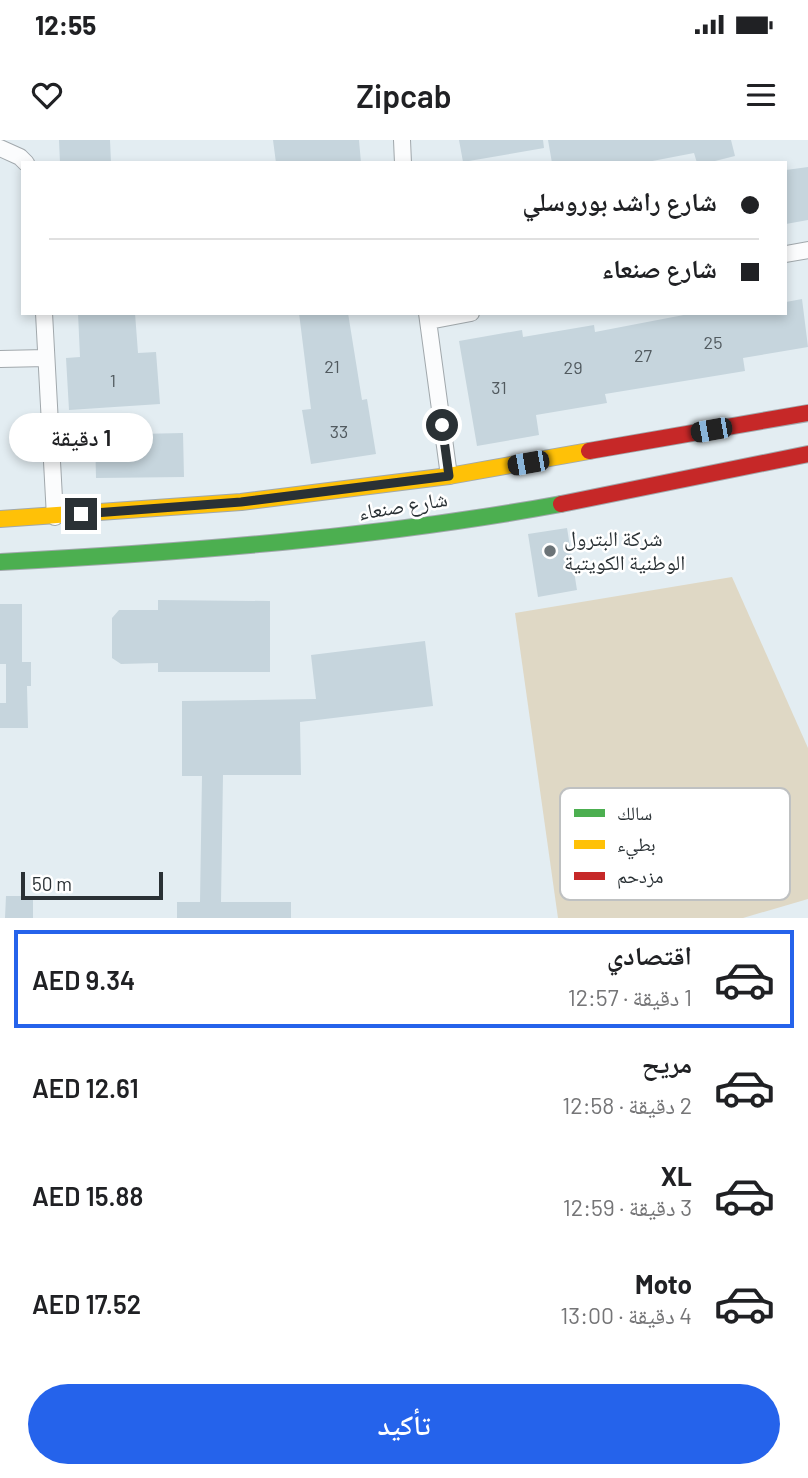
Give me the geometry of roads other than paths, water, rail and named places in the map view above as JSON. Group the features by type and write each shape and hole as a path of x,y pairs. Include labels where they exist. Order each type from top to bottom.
{"main road":[{"name":"شارع صنعاء","path":"0,519 241,502 449,476 808,413"},
{"path":"790,416 808,419"},
{"name":"شارع صنعاء","path":"0,562 285,544 341,537 612,495 807,454"}],"street":[{"path":"402,140 404,161"},
{"path":"0,148 24,161"},
{"path":"787,254 808,250"},
{"path":"44,315 55,517"},
{"path":"449,476 428,317 450,315"},
{"path":"0,359 46,358"}],"place":[{"name":"شركة البترول الوطنية الكويتية","path":"550,551"}]}
